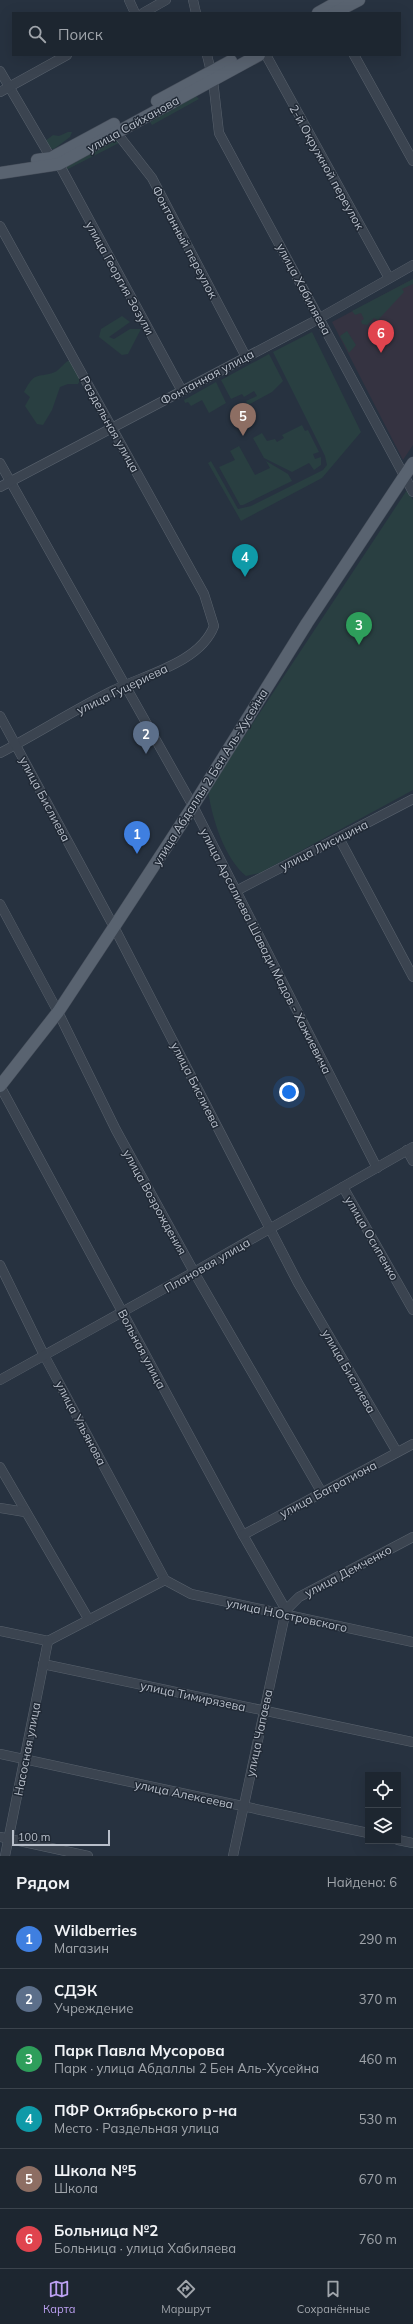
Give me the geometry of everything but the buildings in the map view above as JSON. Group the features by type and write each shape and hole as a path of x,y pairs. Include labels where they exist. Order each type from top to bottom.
{"main road":[{"path":"320,12 342,0"},
{"path":"336,12 359,0"},
{"name":"улица Сайханова","path":"0,173 55,161 116,132 212,76 241,56"},
{"name":"улица Сайханова","path":"0,164 55,161 212,76 257,56"},
{"name":"улица Абдаллы 2 Бен Аль-Хусейна","path":"1,1081 58,1012 193,806 306,623 413,463"}],"street":[{"path":"128,0 134,12"},
{"path":"144,12 166,0"},
{"path":"193,0 196,12"},
{"path":"0,92 65,56"},
{"name":"улица Хабиляева","path":"207,56 212,76 219,133 413,492"},
{"name":"2-й Окружной переулок","path":"267,56 389,278"},
{"path":"355,56 413,161"},
{"name":"улица Георгия Зозули","path":"0,71 55,161 182,391"},
{"name":"Фонтанный переулок","path":"116,132 152,178 246,357"},
{"name":"Раздельная улица","path":"0,226 204,594 214,626"},
{"name":"Фонтанная улица","path":"0,487 111,426 182,391 319,318 413,265"},
{"name":"улица Арсалиева Шавади Мадов - Хажиевича","path":"0,463 127,686 193,806 377,1168"},
{"name":"улица Гуцериева","path":"0,753 114,690 127,686 187,656 205,643 214,626"},
{"name":"улица Бислиева","path":"0,716 114,927 298,1283 397,1452"},
{"name":"улица Лисицина","path":"236,891 412,801"},
{"path":"339,838 413,977"},
{"name":"улица Возрождения","path":"0,904 58,1012 116,1130 194,1272 322,1493"},
{"name":"Вольная улица","path":"1,1081 122,1312 286,1613"},
{"path":"410,1148 413,1161"},
{"name":"Плановая улица","path":"0,1380 270,1229 410,1148"},
{"name":"улица Осипенко","path":"343,1187 413,1310"},
{"name":"улица Ульянова","path":"0,1264 44,1355 165,1580"},
{"name":"улица Багратиона","path":"243,1535 413,1444"},
{"path":"0,1467 89,1620"},
{"path":"0,1508 25,1512"},
{"name":"улица Демченко","path":"286,1613 299,1597 413,1537"},
{"path":"0,1631 48,1641 165,1580"},
{"name":"улица Н.Островского","path":"165,1580 191,1594 412,1640"},
{"name":"улица Чапаева","path":"233,1856 286,1613"},
{"name":"Насосная улица","path":"5,1856 4,1838 24,1760 48,1641"},
{"name":"улица Тимирязева","path":"43,1664 413,1742"},
{"name":"улица Алексеева","path":"0,1754 365,1832"},
{"path":"4,1838 75,1855 88,1856"},
{"path":"401,1841 413,1843"}],"shaded area":[{"path":"413,279 413,445 403,460 332,322"}],"green space":[{"path":"196,96 199,99 152,125 150,122"},
{"path":"72,132 70,137 54,149 49,148 45,141 53,135 59,136"},
{"path":"117,139 119,143 66,170 66,165"},
{"path":"413,279 413,284 402,289 404,292 378,320 374,318 367,325 362,324 361,321 364,319 361,313 355,315 352,311"},
{"path":"122,316 130,322 109,337 114,339 130,329 141,329 128,354 122,355 99,337 101,329"},
{"path":"347,331 356,345 349,353 340,336"},
{"path":"312,332 361,432 322,478 241,521 208,463 211,461 238,509 251,506 323,470 327,465 325,456 273,352"},
{"path":"269,354 283,381 272,392 248,405 246,401 257,396 254,391 244,397 242,394 231,399 221,380"},
{"path":"70,360 82,377 78,384 68,384 60,387 52,410 43,425 37,424 25,406 30,397 24,392 34,378 59,370 66,362"},
{"path":"216,382 226,403 209,413 202,400 191,406 188,402 185,403 184,400"},
{"path":"302,425 305,431 308,430 319,452 313,454 315,459 321,457 321,465 314,470 309,463 292,472 264,458 253,438 262,433 267,441 275,439 277,442 284,438 282,435"},
{"path":"239,446 255,475 270,468 266,461 288,474 292,481 243,505 240,505 219,467 235,460 230,451"},
{"path":"407,490 413,500 413,790 260,873 246,876 231,859 220,837 208,791"}],"place":[{"name":"Больница №2","path":"381,353"},
{"name":"Школа №5","path":"243,436"},
{"name":"ПФР Октябрьского р-на","path":"245,577"},
{"name":"Парк Павла Мусорова","path":"359,645"},
{"name":"СДЭК","path":"146,754"},
{"name":"Wildberries","path":"137,854"}]}
